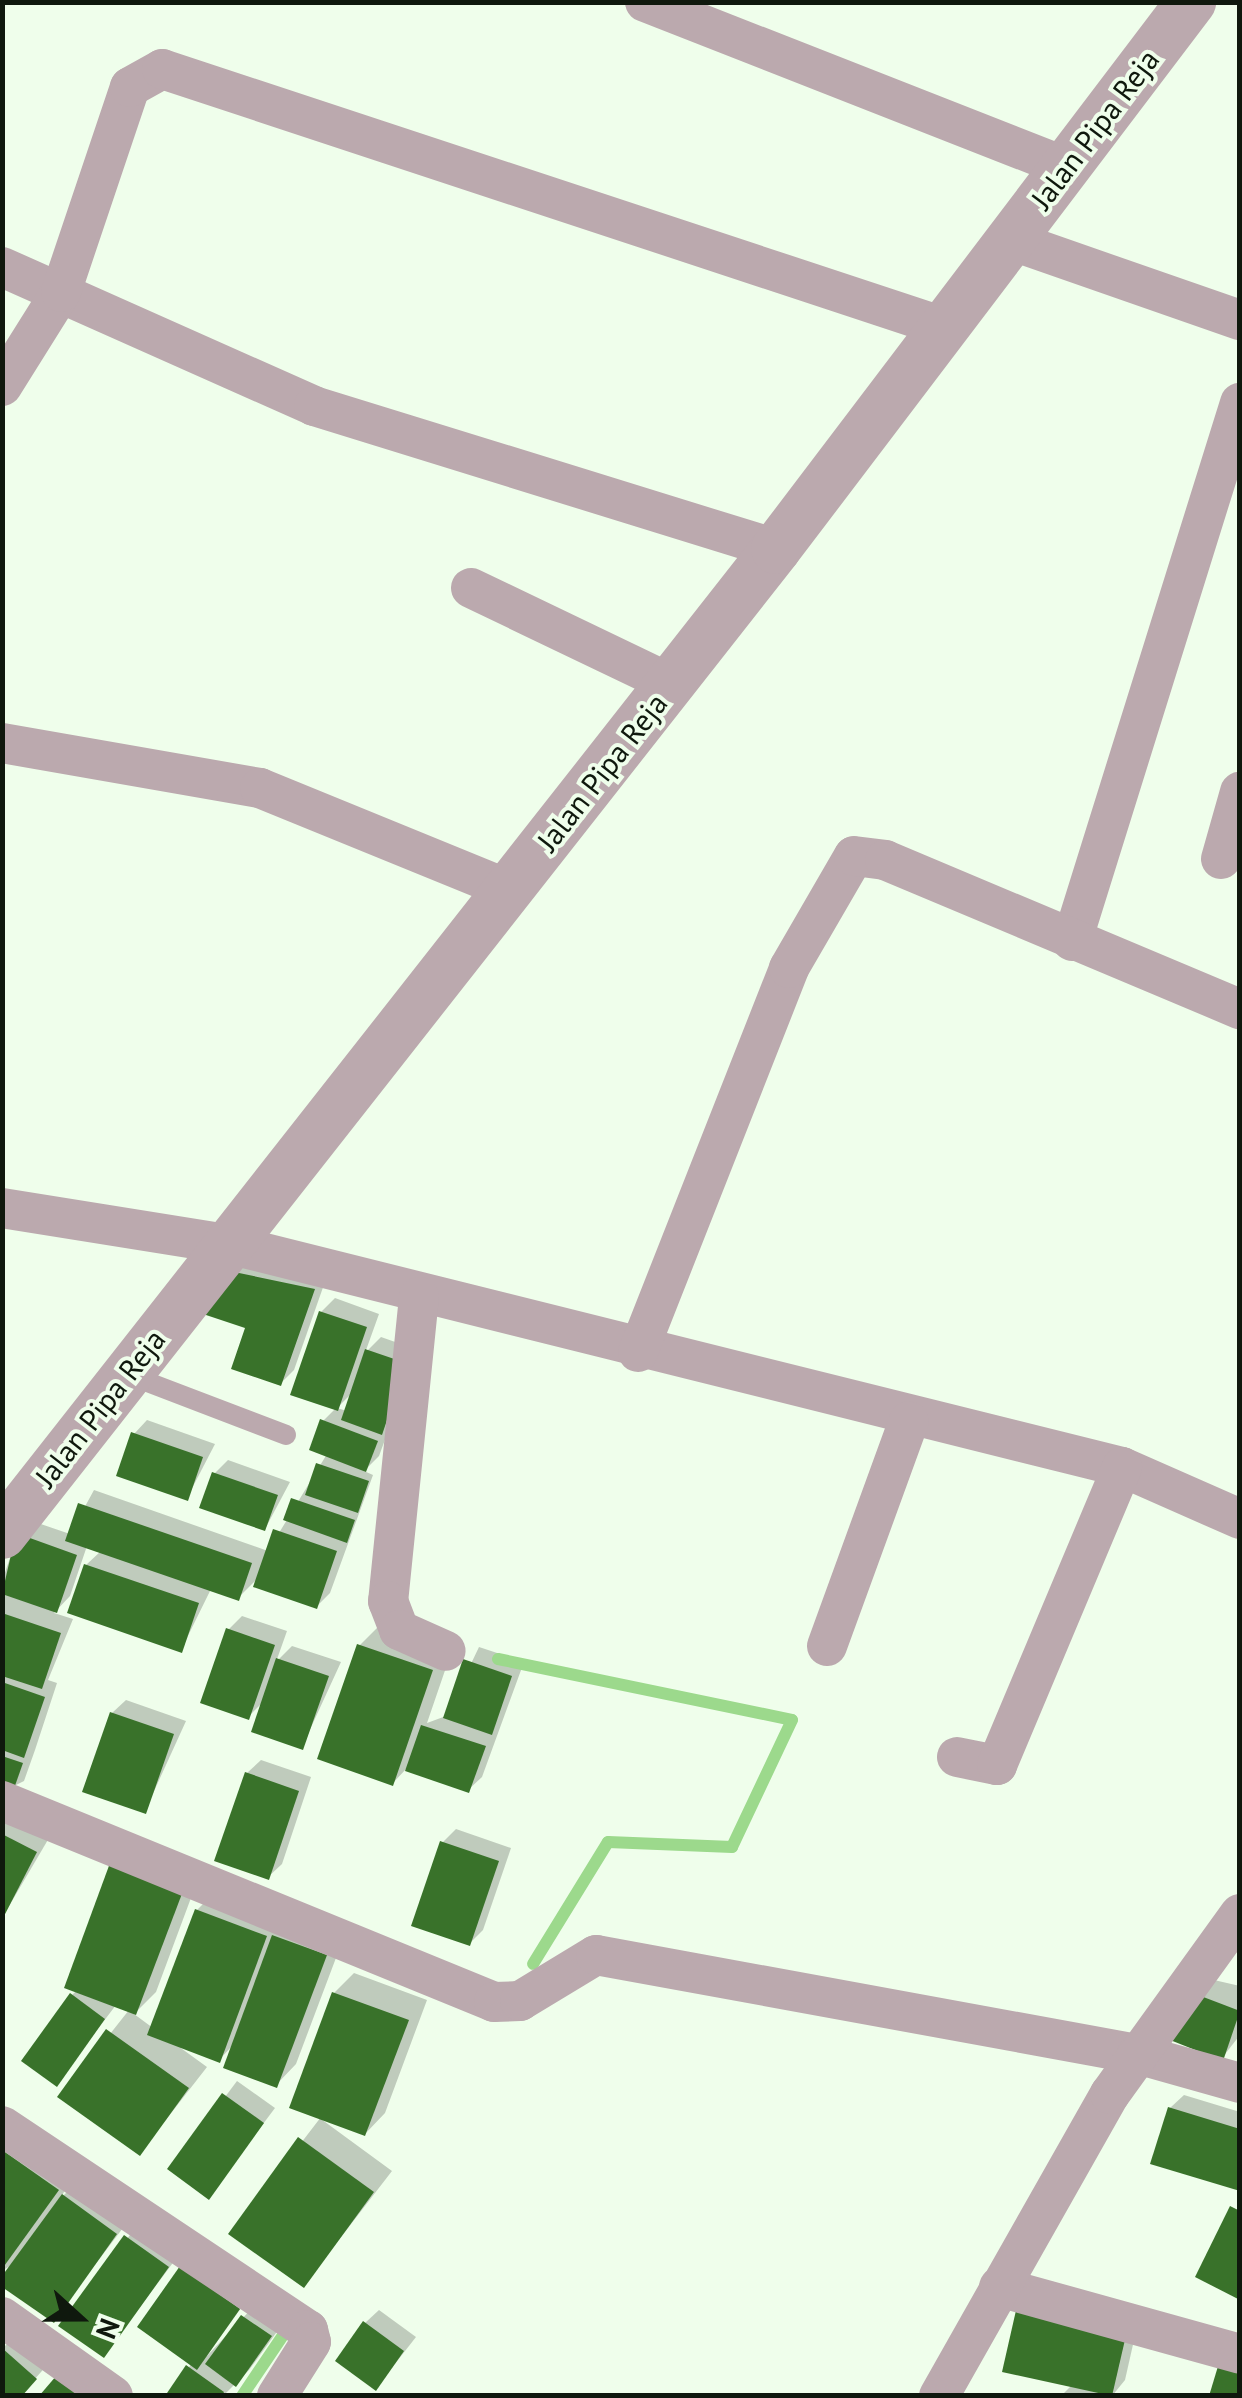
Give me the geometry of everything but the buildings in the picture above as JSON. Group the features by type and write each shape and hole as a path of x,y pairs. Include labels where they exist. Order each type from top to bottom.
{"street":[{"path":"646,2 700,10 1067,167"},
{"name":"Jalan Pipa Reja","path":"2,1534 776,550 941,326 1191,2"},
{"path":"2,386 60,292 118,111 130,87 162,70 941,326"},
{"path":"1010,240 1240,320"},
{"path":"2,267 314,406 776,550"},
{"path":"1072,941 1240,403"},
{"path":"471,588 671,684"},
{"path":"2,743 260,788 510,890"},
{"path":"1221,859 1240,792"},
{"path":"638,1352 789,968 849,859 885,860 1240,1009"},
{"path":"2,1208 228,1244 419,1297 909,1420 1122,1467 1240,1518"},
{"path":"419,1297 389,1618 446,1651"},
{"path":"828,1646 909,1420"},
{"path":"957,1757 997,1764 1122,1467"},
{"path":"2,1802 507,2001 596,1955 1137,2054 1240,2083"},
{"path":"939,2396 1137,2054 1240,1914"},
{"path":"2,2126 298,2322 311,2342 277,2396"},
{"path":"999,2287 1240,2354"},
{"path":"2,2317 113,2396"}],"lane":[{"path":"127,1374 286,1435"}],"waterway":[{"path":"498,1659 792,1720 732,1847 608,1842 533,1964"},
{"path":"242,2396 282,2337"}]}
